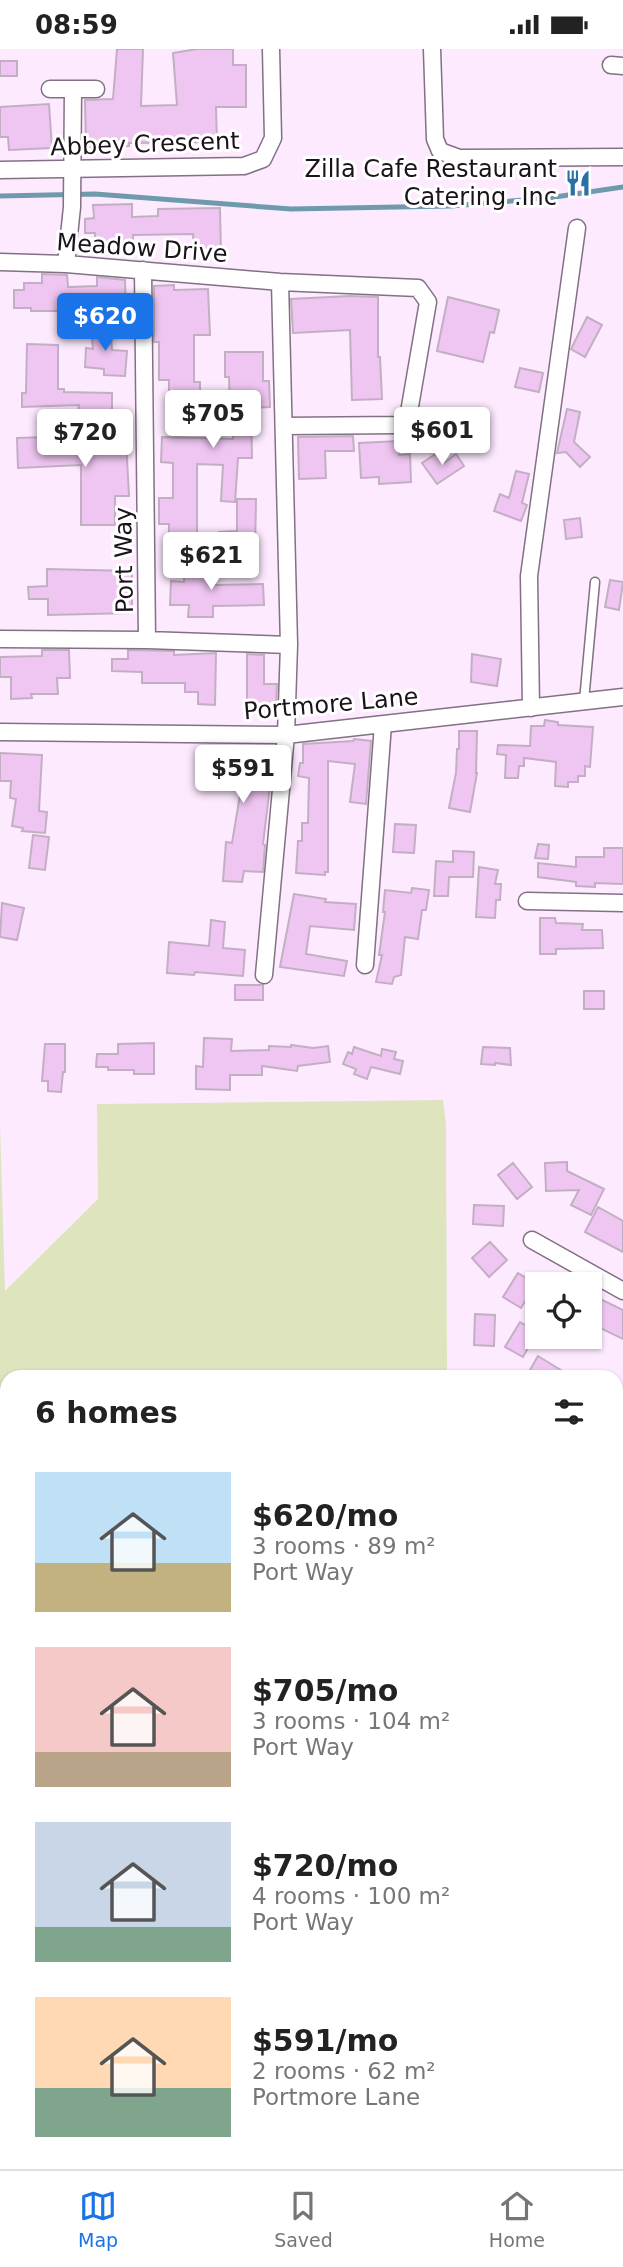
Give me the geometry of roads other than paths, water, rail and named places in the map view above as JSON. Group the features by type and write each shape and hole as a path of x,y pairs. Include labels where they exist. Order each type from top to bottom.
{"street":[{"name":"Abbey Crescent","path":"0,170 244,166 263,159 273,138 271,49"},
{"path":"432,49 435,139 440,151 458,158 623,157"},
{"path":"50,89 96,89"},
{"path":"66,264 74,170 73,89"},
{"path":"531,708 529,576 577,228"},
{"name":"Meadow Drive","path":"0,262 66,264 281,282 418,288 428,302 408,418 399,425 284,426"},
{"name":"Port Way","path":"144,270 147,640"},
{"path":"264,975 286,735 289,645 281,282"},
{"path":"0,639 289,645"},
{"name":"Portmore Lane","path":"0,732 286,735 623,697"},
{"path":"365,965 383,724"},
{"path":"527,901 623,903"},
{"path":"532,1240 623,1291"}],"lane":[{"path":"584,701 594,582"}],"waterway":[{"path":"0,196 95,194 291,209 451,206 548,198 623,187"}],"place":[{"name":"Zilla Cafe Restaurant Catering .Inc","path":"578,183"}]}
